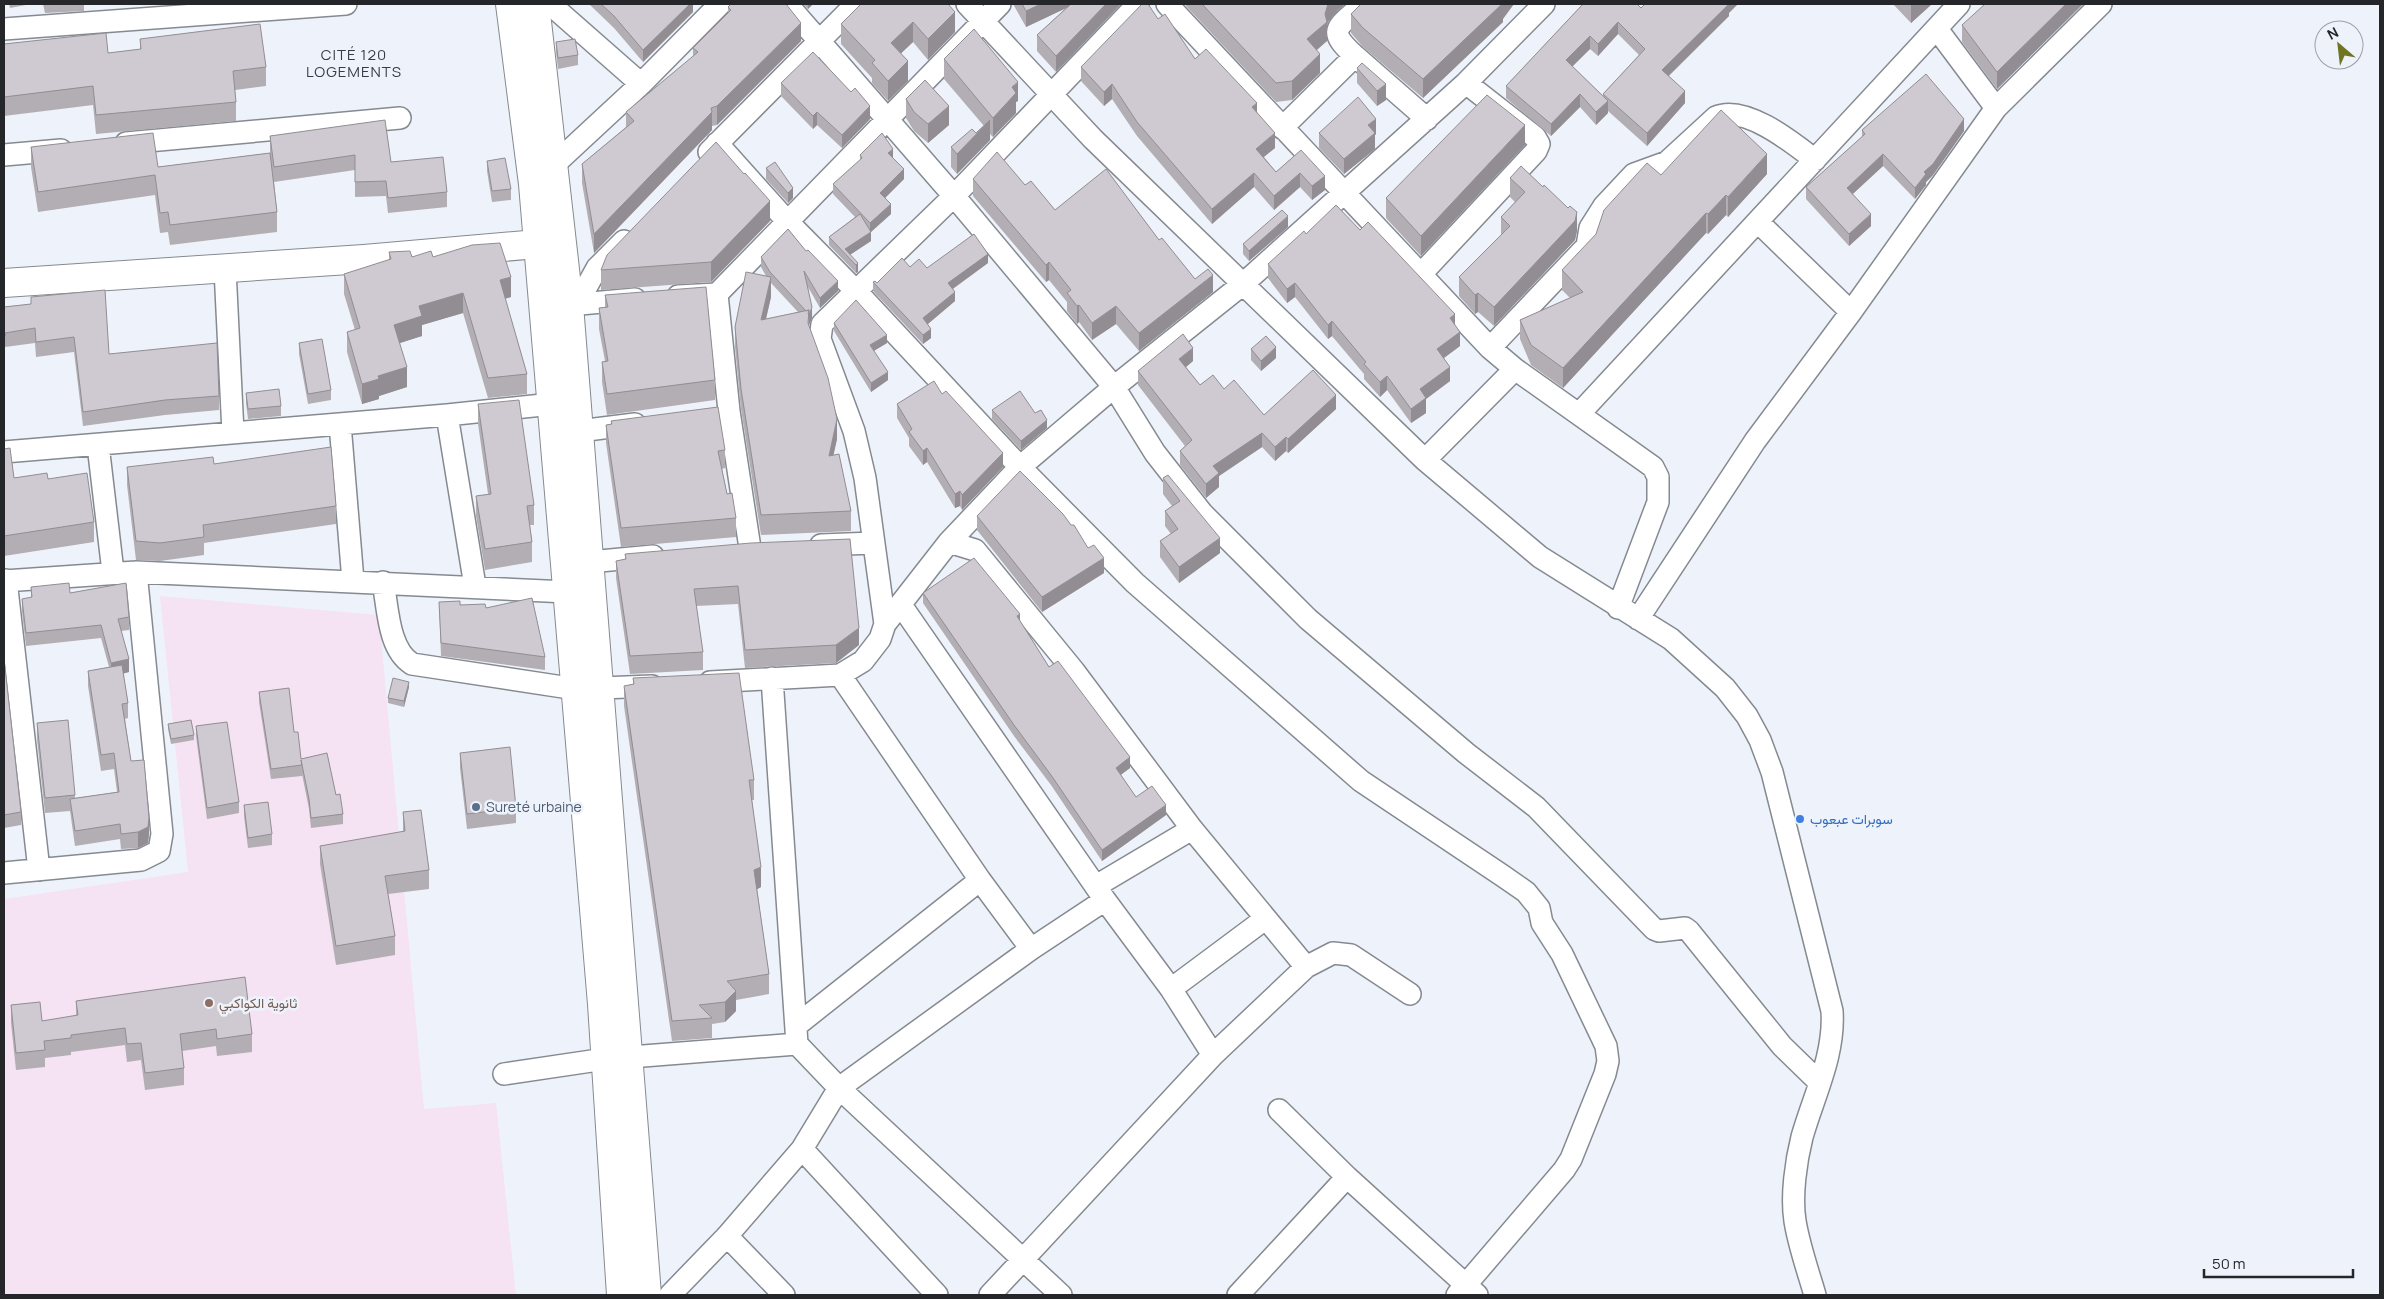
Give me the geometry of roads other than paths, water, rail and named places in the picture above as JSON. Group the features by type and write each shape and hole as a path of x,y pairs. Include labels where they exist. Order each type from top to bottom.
{"main road":[{"path":"510,4 533,184 550,242 573,304 579,431 589,562 588,690 602,994 617,1058 647,1295"},
{"path":"535,4 553,166 550,242 552,404 567,592 588,690"},
{"path":"4,280 364,260 550,242"},
{"path":"617,1058 621,1295"}],"street":[{"path":"4,29 137,12 346,4"},
{"path":"550,4 641,84"},
{"path":"533,184 641,84 720,4"},
{"path":"787,4 954,196 1114,387 1155,453 1202,513 1308,618 1459,747 1536,807 1654,929 1659,931 1685,928 1689,931 1782,1046 1819,1082"},
{"path":"698,164 856,4"},
{"path":"967,4 1050,94 1426,460 1540,557 1618,608 1671,639 1725,688 1747,716 1760,740 1776,789 1832,1011 1834,1029 1826,1065 1802,1138 1795,1173 1794,1220 1814,1295"},
{"path":"573,304 717,294 787,220 888,122 1000,4"},
{"path":"886,624 865,478 856,440 820,339 822,324 954,196 1138,4"},
{"path":"1167,4 1490,348 1515,369 1653,467 1658,477 1658,502 1618,608"},
{"path":"1363,4 1338,29 1338,40 1426,119"},
{"path":"1579,414 1959,4"},
{"path":"1638,619 1755,441 1851,312 1996,108 2101,4"},
{"path":"383,582 395,644 406,660 412,664 588,690 840,675 863,661 880,639 886,624 949,542 1020,467 1114,387 1244,284 1466,83 1539,5"},
{"path":"1937,29 1996,108"},
{"path":"1282,128 1355,56"},
{"path":"1421,274 1536,151 1539,144 1535,137 1466,83"},
{"path":"1490,348 1587,246 1590,228 1604,206 1634,174 1667,162 1716,117 1725,114 1774,129 1815,160"},
{"path":"4,155 400,118"},
{"path":"718,143 787,220 1020,467 1135,583 1360,781 1526,892 1539,908 1542,923 1562,954 1606,1046 1608,1061 1605,1074 1572,1159 1466,1292 1279,1110"},
{"path":"1758,222 1851,312"},
{"path":"573,304 598,268 638,226"},
{"path":"226,269 233,433"},
{"path":"717,294 720,412 750,548"},
{"path":"1426,460 1515,369"},
{"path":"4,452 447,415 552,404"},
{"path":"447,415 475,586"},
{"path":"579,431 654,421"},
{"path":"340,424 353,581"},
{"path":"98,445 113,572"},
{"path":"798,546 873,542"},
{"path":"949,542 975,550 1074,671 1192,829 1306,967"},
{"path":"589,562 674,554"},
{"path":"39,870 5,581 113,572 136,572 475,586 567,592"},
{"path":"4,873 141,860 159,851 162,834 136,572"},
{"path":"901,605 1100,893 1171,989 1212,1055"},
{"path":"840,675 980,880 1031,949"},
{"path":"772,678 797,1035 839,1088 1061,1295"},
{"path":"670,1295 727,1236 802,1149 839,1088 1031,949 1100,893 1192,829"},
{"path":"504,1074 797,1035 980,880"},
{"path":"1171,989 1265,919"},
{"path":"990,1295 1212,1055 1306,967 1333,953 1344,954 1351,956 1410,994"},
{"path":"802,1149 937,1295"},
{"path":"1238,1295 1347,1177"},
{"path":"727,1236 784,1295"}],"place":[{"name":"Sureté urbaine","path":"476,807"},
{"name":"سوبرات عبعوب","path":"1800,819"},
{"name":"ثانوية الكواكبي","path":"209,1003"}],"district":[{"name":"CITÉ 120 LOGEMENTS","path":"354,64"}]}
